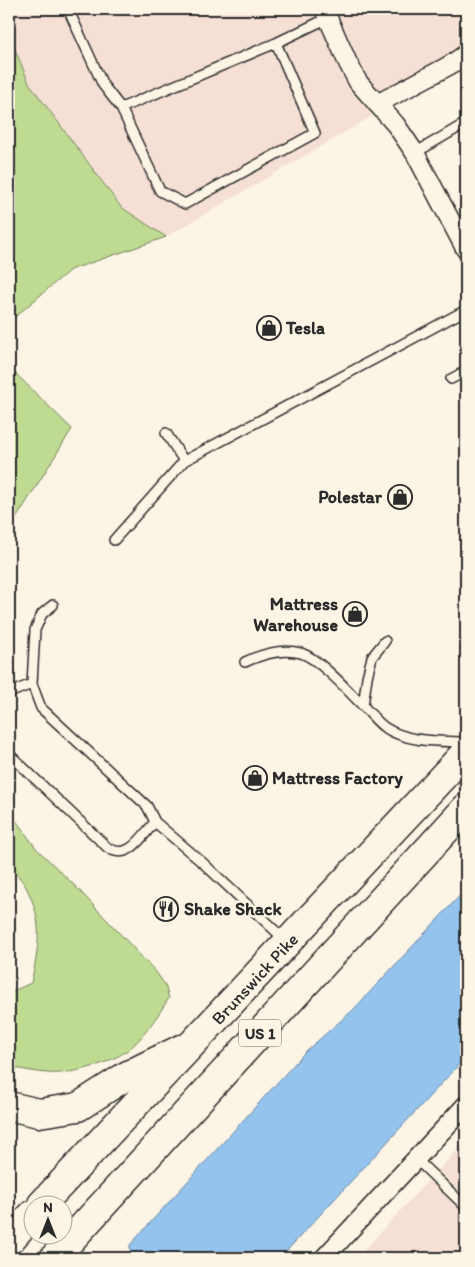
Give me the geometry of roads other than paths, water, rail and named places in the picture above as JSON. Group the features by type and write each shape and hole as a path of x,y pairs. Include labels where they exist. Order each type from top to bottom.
{"highway":[{"name":"Brunswick Pike","path":"52,1194 198,1040 466,752"},
{"name":"US 1","path":"54,1258 466,808"},
{"path":"419,859 466,833"},
{"path":"9,1106 39,1113 78,1107 126,1076 198,1040"},
{"path":"9,1241 22,1226"}],"street":[{"path":"326,14 358,82 396,125 415,153 466,250"},
{"path":"377,104 450,65 466,54"},
{"path":"324,1258 464,1110"}],"lane":[{"path":"68,9 103,86 121,108 160,191 185,204 316,133 276,43"},
{"path":"121,108 276,43 326,14"},
{"path":"415,153 466,123"},
{"path":"114,540 184,461 466,310"},
{"path":"451,379 466,371"},
{"path":"166,433 184,461"},
{"path":"53,605 42,614 35,630 32,684 41,708 147,806 155,822 204,863 288,944"},
{"path":"363,706 372,657 385,641"},
{"path":"245,662 262,655 282,651 302,653 321,665 384,727 398,734 420,740 466,742"},
{"path":"9,693 32,684"},
{"path":"9,754 114,852 130,850 155,822"},
{"path":"416,1159 466,1207"}],"water":[{"path":"466,889 466,1057 280,1258 130,1258 130,1245 306,1051 353,1010"}],"place":[{"name":"Tesla","path":"269,328"},
{"name":"Polestar","path":"400,497"},
{"name":"Mattress Warehouse","path":"355,614"},
{"name":"Mattress Factory","path":"255,778"},
{"name":"Shake Shack","path":"166,909"}]}
